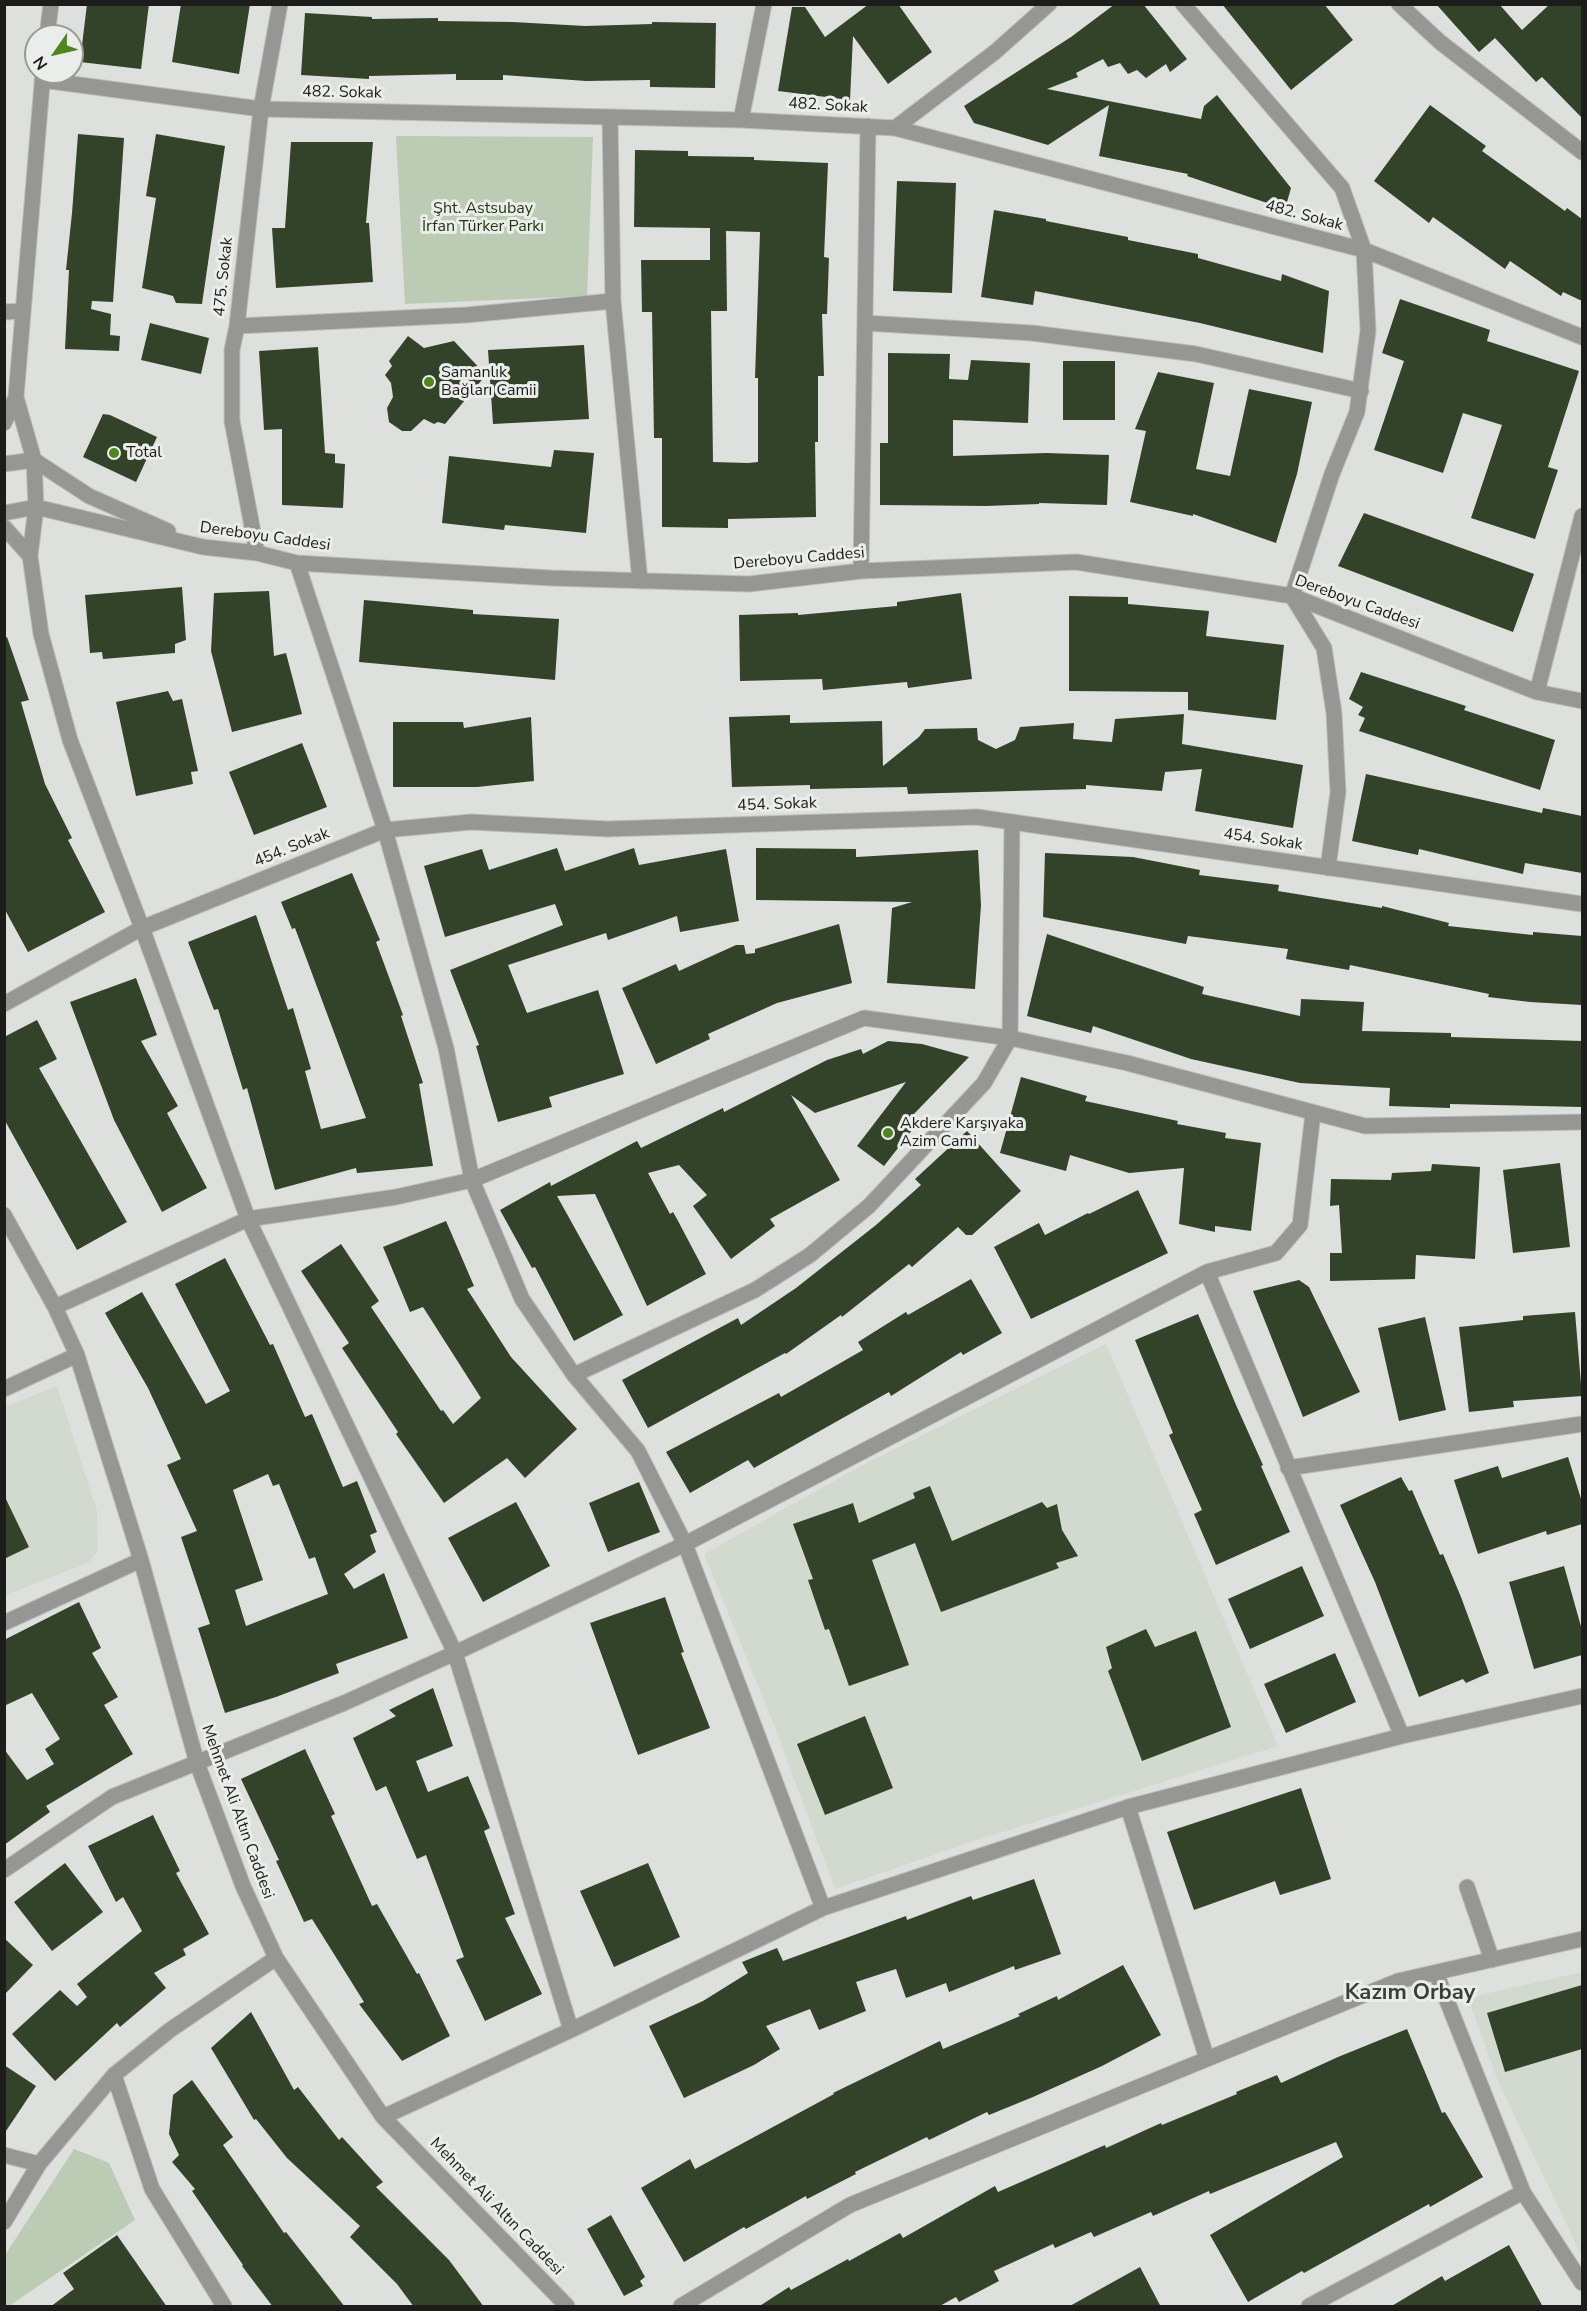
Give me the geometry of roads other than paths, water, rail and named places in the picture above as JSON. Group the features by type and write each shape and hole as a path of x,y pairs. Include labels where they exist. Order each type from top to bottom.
{"street":[{"path":"48,24 51,4"},
{"name":"475. Sokak","path":"257,554 232,421 232,350 237,326 261,109 280,4"},
{"path":"741,120 764,4"},
{"path":"895,128 995,52 1049,4"},
{"path":"1183,4 1341,188 1364,250 1368,331 1357,412 1332,474 1292,596 1324,648 1334,713 1338,792 1328,868"},
{"path":"1399,4 1440,42 1582,152"},
{"name":"482. Sokak","path":"84,82 261,109 741,120 895,128 1364,250 1582,337"},
{"path":"41,84 16,398 34,460 36,507 30,555 41,634 70,740 142,928 248,1219 455,1653 571,2030"},
{"path":"610,118 613,302 640,581"},
{"path":"861,571 868,126"},
{"path":"237,326 466,315 613,302"},
{"path":"4,312 22,311"},
{"path":"865,323 1032,333 1196,354 1361,391"},
{"path":"4,423 16,398"},
{"path":"4,464 34,460 89,496 203,547"},
{"name":"Dereboyu Caddesi","path":"4,513 36,507 203,547 257,554 297,563 551,578 749,584 861,571 1076,562 1292,596 1537,692 1582,701"},
{"path":"1537,692 1582,516"},
{"path":"4,527 30,555"},
{"path":"297,563 385,830 446,1048 471,1180 522,1299 574,1375 638,1450 685,1544 823,1908"},
{"name":"454. Sokak","path":"4,1004 142,928 385,830 471,822 608,829 977,817 1582,904"},
{"path":"574,1375 755,1290 810,1255 869,1206 984,1083 1010,1038 1012,822"},
{"path":"55,1307 248,1219 396,1197 471,1180 864,1018 1010,1038 1127,1063 1365,1126 1582,1122"},
{"path":"4,1870 112,1797 344,1703 455,1653 685,1544 1207,1272 1276,1253 1300,1225 1313,1113"},
{"name":"Mehmet Ali Altın Caddesi","path":"4,1215 55,1307 77,1355 141,1560 196,1763 243,1886 276,1958 383,2117 567,2307"},
{"path":"1207,1272 1402,1736"},
{"path":"4,1389 77,1355"},
{"path":"1288,1468 1582,1424"},
{"path":"4,1623 141,1560"},
{"path":"383,2117 571,2030 823,1908 1128,1807 1402,1736 1582,1696"},
{"path":"1128,1807 1207,2059"},
{"path":"1467,1887 1492,1960"},
{"path":"681,2307 850,2205 1207,2059 1398,1981 1582,1939"},
{"path":"4,2222 39,2164 114,2075 170,2030 276,1958"},
{"path":"1436,1973 1523,2192 1582,2284"},
{"path":"114,2075 152,2189 224,2307"},
{"path":"4,2155 39,2164"},
{"path":"1309,2307 1523,2192"}],"place":[{"name":"Samanlık Bağları Camii","path":"429,382"},
{"name":"Total","path":"114,453"},
{"name":"Akdere Karşıyaka Azim Cami","path":"888,1133"}],"district":[{"name":"Kazım Orbay","path":"1410,1994"}],"park label":[{"name":"Şht. Astsubay İrfan Türker Parkı","path":"483,218"}]}
